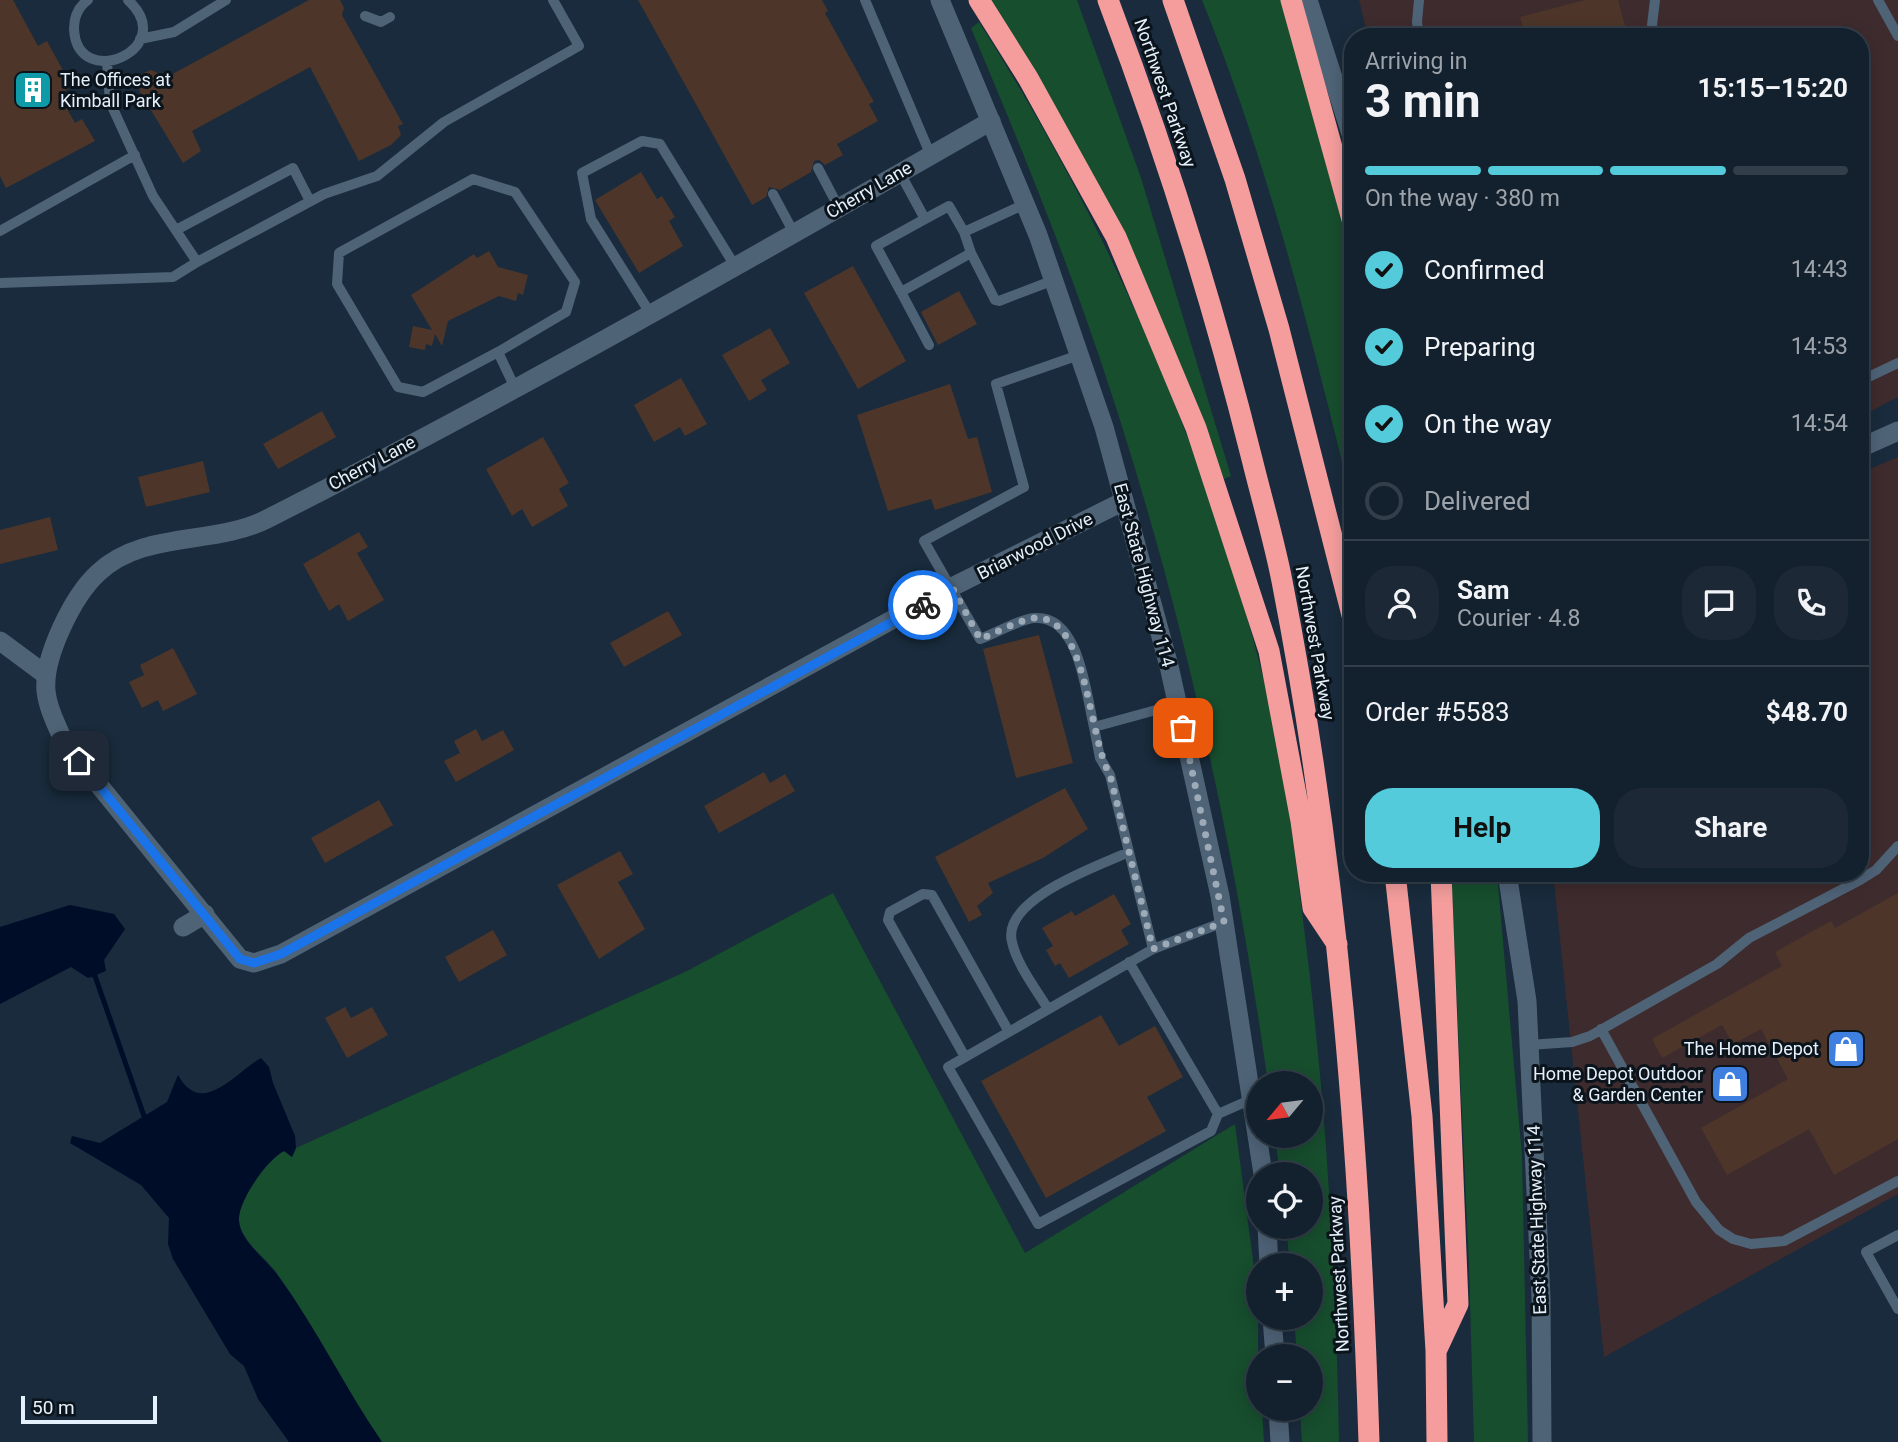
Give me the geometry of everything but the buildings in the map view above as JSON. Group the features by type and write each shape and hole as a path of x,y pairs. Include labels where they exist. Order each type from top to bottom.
{"highway":[{"path":"979,0 1028,78 1116,237 1196,428 1269,651 1301,821 1313,908 1339,948"},
{"name":"Northwest Parkway","path":"1108,0 1220,330 1281,578 1310,743 1339,948 1352,1082 1369,1442"},
{"path":"1173,0 1235,179 1279,329 1344,584"},
{"path":"1291,0 1344,191"},
{"path":"1396,882 1422,1116 1436,1351 1437,1442"},
{"path":"1436,1351 1458,1304 1441,882"}],"street":[{"name":"East State Highway 114","path":"940,0 1054,280 1124,501 1178,704 1224,922 1248,1071"},
{"path":"1308,0 1344,112"},
{"name":"Cherry Lane","path":"205,914 64,742 46,693 46,676 52,650 78,599 96,575 114,559 138,549 262,522 515,388 991,121"},
{"path":"1869,444 1898,431"},
{"name":"Briarwood Drive","path":"205,914 240,959 254,963 281,954 952,587 1124,501"},
{"path":"0,641 46,676"},
{"name":"East State Highway 114","path":"1508,882 1527,1001 1541,1298 1542,1442"},
{"path":"183,926 205,914"},
{"path":"1279,1421 1280,1442"}],"lane":[{"path":"85,1 77,12 75,36 87,54 107,62 127,56 140,39 141,18 128,0"},
{"path":"140,39 174,32 226,0"},
{"path":"1,280 173,277 310,201 377,176 444,122 579,46 553,0"},
{"path":"865,0 931,156"},
{"path":"1419,0 1419,28"},
{"path":"1653,28 1655,0"},
{"path":"1878,0 1898,36"},
{"path":"365,16 381,22 390,17"},
{"path":"107,62 110,102 153,196 197,262"},
{"path":"650,313 591,219 582,173 642,141 660,144 735,266"},
{"path":"0,231 135,155"},
{"path":"176,230 292,168 310,201"},
{"path":"818,168 839,208"},
{"path":"900,173 925,219"},
{"path":"473,179 514,192 575,282 566,312 498,352 423,392 398,387 337,284 339,253 473,179"},
{"path":"773,194 794,233"},
{"path":"964,232 1025,204"},
{"path":"929,345 876,246 949,206 995,300 999,301 1054,280"},
{"path":"901,292 971,253"},
{"path":"498,352 515,388"},
{"path":"1079,355 996,384 1024,487 924,541 980,639 1033,617 1051,620 1069,636 1153,949"},
{"path":"1869,377 1898,363"},
{"path":"1094,727 1178,704"},
{"path":"1869,874 1898,846"},
{"path":"1048,1009 1011,941 1013,919 1029,902 1129,852"},
{"path":"1529,1045 1572,1042 1601,1029 1717,964 1749,938 1856,882"},
{"path":"965,1057 888,920 890,912 923,894 932,895 1009,1032"},
{"path":"1224,922 1153,949 948,1067 1038,1224 1211,1131 1218,1114 1246,1102"},
{"path":"1129,962 1218,1114"},
{"path":"1601,1029 1696,1202 1718,1230 1733,1239 1751,1244 1784,1241 1812,1229 1898,1181"},
{"path":"1898,1235 1866,1252 1898,1309"}],"shaded area":[{"path":"1359,0 1898,0 1898,397 1869,412 1869,28 1366,28"},
{"path":"1898,457 1898,1194 1604,1357 1554,882 1869,882 1869,469"}],"green space":[{"path":"984,0 1077,0 1141,178 1231,476 1224,479 1165,331"},
{"path":"1202,0 1284,0 1344,210 1344,470 1268,187"},
{"path":"979,22 1026,99 1111,259 1149,342 1214,511 1241,597 1278,745 1304,928 1319,1071 1266,1071 1217,789 1171,595 1144,499 1083,310 1015,133 971,28"},
{"path":"1451,882 1498,882 1522,1156 1528,1442 1474,1442"},
{"path":"833,893 1025,1253 1235,1124 1246,1207 1246,1239 1250,1239 1252,1253 1246,1253 1246,1330 1258,1330 1258,1344 1246,1344 1246,1421 1263,1421 1264,1442 382,1442 290,1293 240,1227 240,1212 248,1192 270,1162 285,1151 292,1157 296,1148 687,971"},
{"path":"1323,1109 1332,1249 1339,1442 1302,1442 1301,1421 1323,1421 1323,1344 1296,1344 1295,1330 1323,1330 1323,1253 1289,1253 1287,1239 1323,1239 1323,1162 1278,1162 1277,1148 1323,1148"}],"water":[{"path":"70,905 114,914 125,929 104,960 106,971 88,978 71,967 0,1004 0,927"},
{"path":"261,1058 269,1067 295,1136 296,1148 292,1157 284,1151 277,1155 255,1181 240,1213 241,1228 249,1243 293,1297 382,1442 289,1442 258,1399 244,1366 230,1354 173,1259 168,1244 169,1218 141,1185 70,1143 72,1136 100,1143 167,1102 178,1075 187,1087 198,1093 208,1092 231,1081"}],"waterway":[{"path":"90,973 95,976 144,1116"}],"way so far":[{"path":"923,605 952,587 980,639 1033,617 1051,620 1069,636 1078,661 1100,758 1110,775 1153,949 1224,922 1183,728"}],"place":[{"name":"The Offices at Kimball Park","path":"33,90"},
{"name":"The Home Depot","path":"1846,1049"},
{"name":"Home Depot Outdoor & Garden Center","path":"1730,1084"}],"route":[{"path":"79,761 240,959 254,963 281,954 394,889 923,605"}]}
